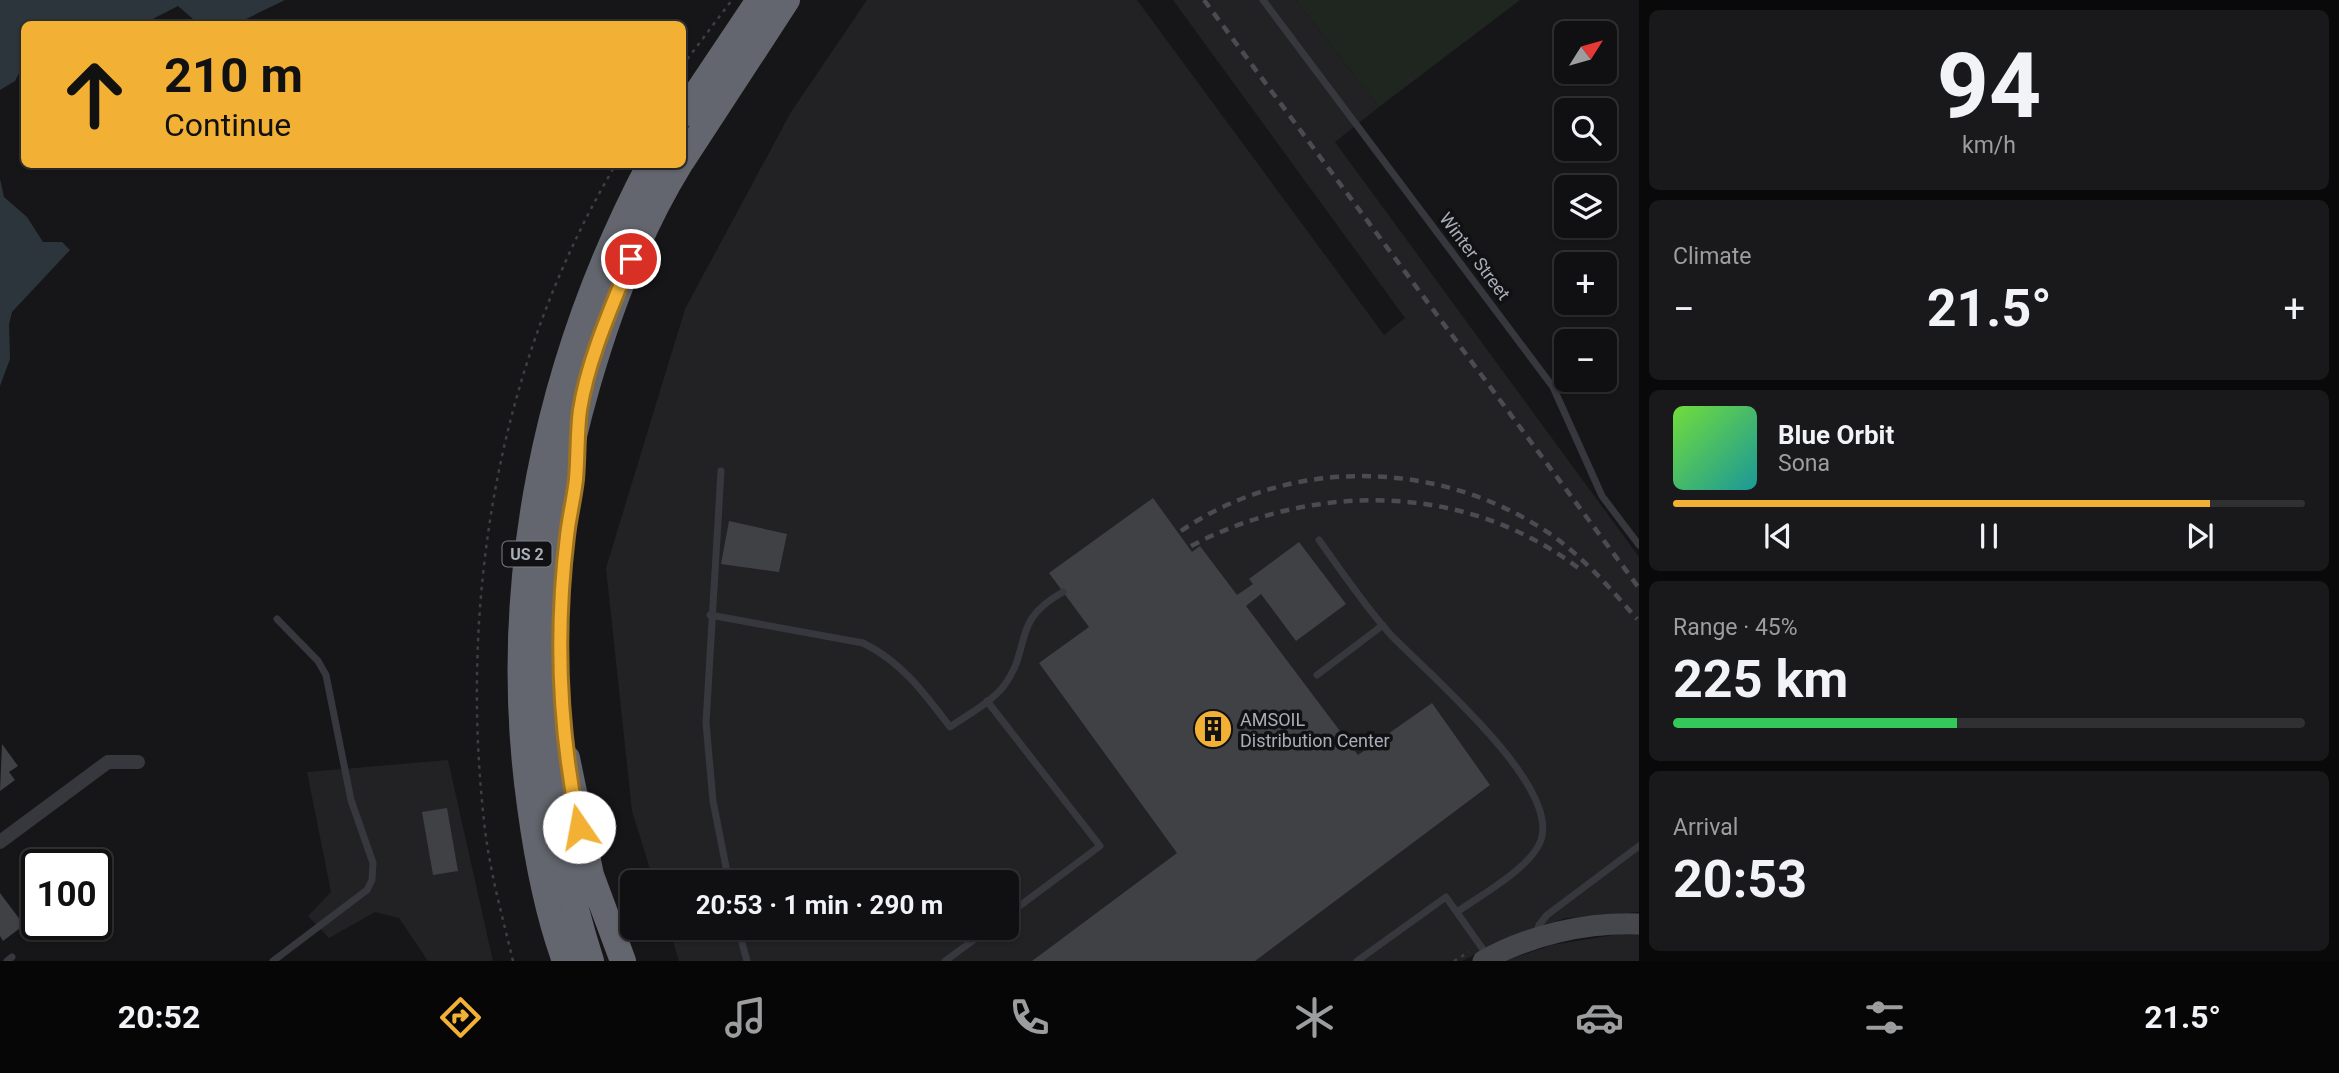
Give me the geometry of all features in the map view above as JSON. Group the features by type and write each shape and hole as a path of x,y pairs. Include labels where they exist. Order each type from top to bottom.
{"highway":[{"path":"686,109 759,0"},
{"name":"US 2","path":"686,155 788,0"},
{"name":"US 2","path":"565,961 534,839 520,719 523,595 528,535 538,473 575,336 612,242 648,168"},
{"name":"US 2","path":"591,961 570,885 551,780 545,718 547,593 553,533 580,409 617,294 654,209 678,168"},
{"path":"580,409 576,479 561,597 561,707 569,778 582,839 591,875 623,961"}],"street":[{"path":"0,842 108,762 138,762"},
{"path":"1486,959 1536,939 1586,926 1639,924"}],"lane":[{"name":"Winter Street","path":"1263,0 1553,387 1602,496 1639,545"},
{"path":"721,471 710,615 707,756 727,870"},
{"path":"1319,540 1383,625 1502,748 1524,778 1541,812 1543,834 1535,852 1457,912"},
{"path":"710,615 863,643 882,652 905,671 950,727 1002,688 1010,676 1032,616 1063,592"},
{"path":"273,961 367,890 374,872 351,800 326,675 318,661 276,619"},
{"path":"1317,675 1383,625"},
{"path":"987,701 1100,846 1019,906"},
{"path":"1536,939 1537,929 1543,919 1639,846"},
{"path":"1357,961 1446,897 1486,959"},
{"path":"741,940 747,961"},
{"path":"945,961 974,940"}],"path":[{"path":"686,61 732,0"}],"shaded area":[{"path":"0,0 285,0 244,20 202,21 193,19 178,6 149,21 21,21 21,70 15,81 0,90"},
{"path":"867,0 1137,0 1384,335 1405,318 1173,0 1296,0 1379,107 1335,142 1639,557 1639,912 1566,918 1517,934 1462,961 679,961 673,940 1019,940 1019,870 650,870 632,811 606,568 685,309 791,112"},
{"path":"1296,0 1520,0 1379,107"},
{"path":"0,179 4,197 27,217 43,242 62,242 70,250 12,312 9,324 10,359 0,386"},
{"path":"448,760 493,961 428,961 399,918 375,912 329,938 308,916 331,892 307,772"},
{"path":"1639,933 1639,961 1505,961 1552,945"}],"building":[{"name":"AMSOIL Distribution Center","path":"1153,498 1192,552 1200,546 1237,595 1253,584 1249,579 1299,542 1346,604 1296,641 1261,594 1246,606 1358,755 1432,703 1490,785 1255,961 1032,961 1177,853 1039,663 1089,627 1049,573"},
{"path":"729,521 787,534 779,572 721,564"},
{"path":"2,744 18,766 9,772 15,780 0,791"},
{"path":"447,808 458,871 433,875 422,812"},
{"path":"0,893 21,921 21,927 3,941 0,936"}],"railway":[{"path":"1204,0 1639,588"},
{"path":"1181,531 1224,506 1270,489 1318,479 1367,476 1416,481 1464,492 1510,511 1553,536 1587,564 1637,619"},
{"path":"1191,546 1239,525 1288,510 1339,502 1390,501 1440,507 1489,520 1537,541 1581,570"}],"place":[{"name":"AMSOIL Distribution Center","path":"1213,729"}],"route":[{"path":"579,827 569,778 561,707 561,597 576,479 580,409 599,345 631,259"}]}
